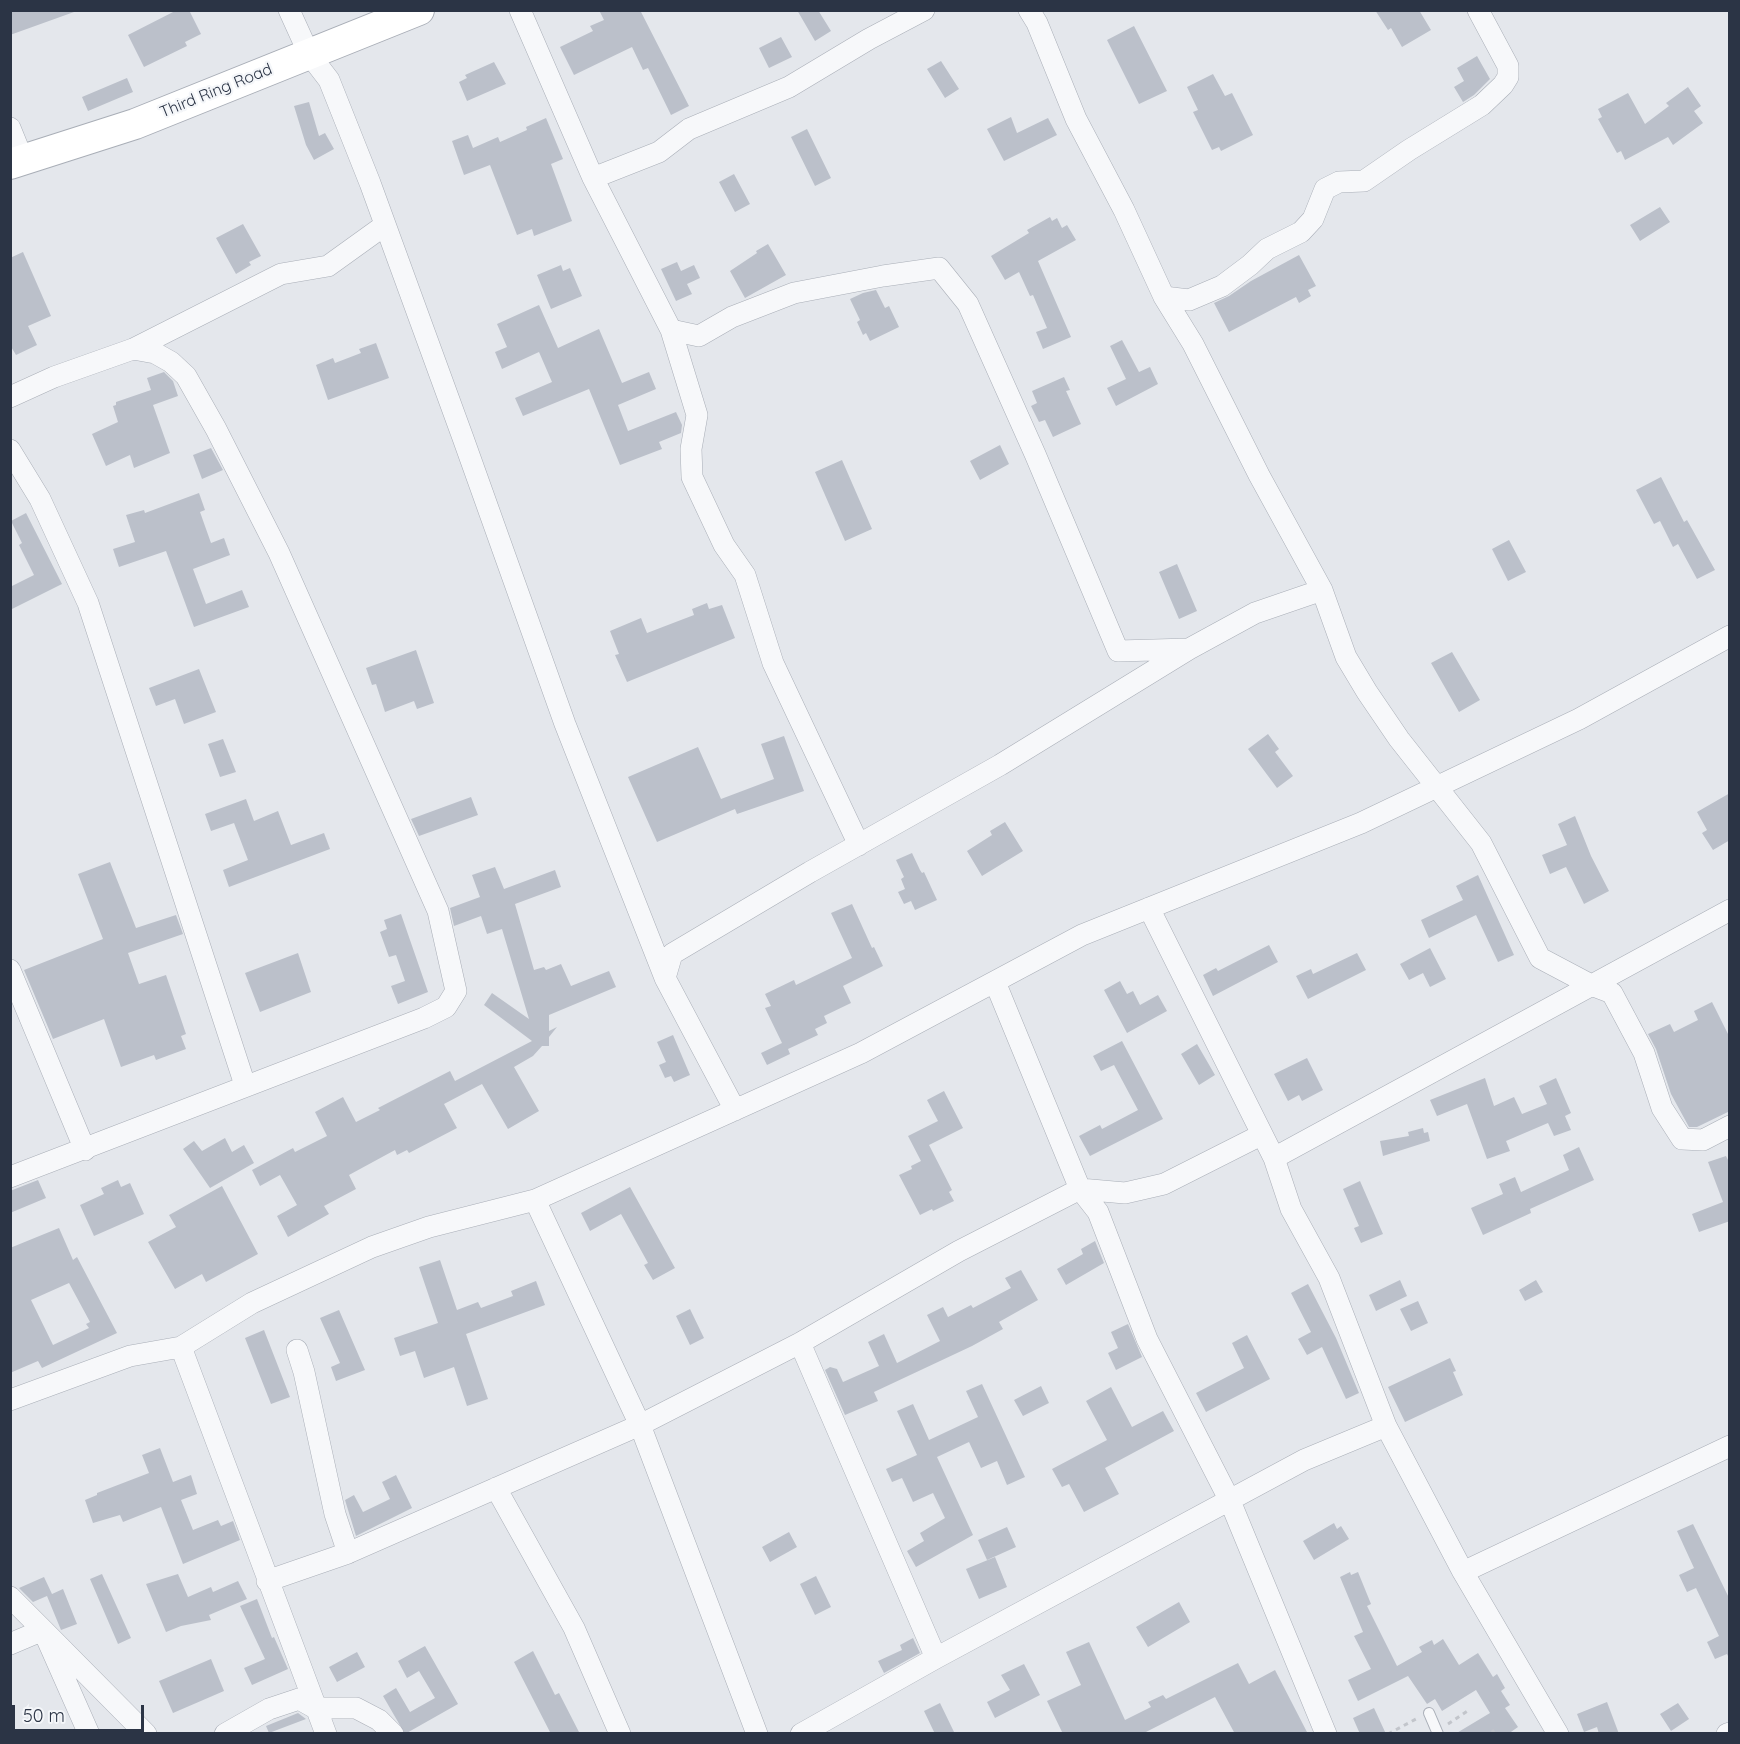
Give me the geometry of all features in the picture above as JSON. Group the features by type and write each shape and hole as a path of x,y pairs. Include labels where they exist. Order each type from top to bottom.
{"street":[{"path":"289,10 309,54 329,80 464,438 565,724 665,978 735,1110"},
{"name":"Third Ring Road","path":"17,162 135,124 419,10"},
{"path":"520,10 593,178 671,330 697,415 691,449 692,477 724,545 745,575 773,663 859,845"},
{"path":"593,178 659,152 689,129 789,87 869,39 924,10"},
{"path":"1029,10 1037,23 1076,119 1124,210 1164,297 1193,344 1259,475 1322,590 1346,657 1367,692 1399,739 1481,843 1540,958 1591,985 1612,993 1644,1053 1662,1108 1682,1139 1703,1140 1730,1126"},
{"path":"1164,297 1189,300 1222,286 1267,249 1301,232 1313,219 1325,189 1339,182 1364,181 1482,105 1503,85 1508,76 1508,66 1479,10"},
{"path":"10,128 17,162"},
{"path":"10,397 54,377 133,349 281,274 328,266 385,225"},
{"path":"671,330 699,336 732,318 794,293 939,268 968,304 1035,454 1118,651 1189,649"},
{"path":"10,1177 424,1018 446,1008 456,991 438,911 279,553 216,429 186,376 171,362 155,352 133,349"},
{"path":"10,450 40,499 88,603 245,1085"},
{"path":"665,978 672,954 810,872 1000,765 1189,649 1255,614 1322,590"},
{"path":"10,1400 130,1356 181,1347 252,1303 372,1247 429,1227 535,1200 861,1053 1082,935 1361,823 1579,719 1730,636"},
{"path":"1149,908 1274,1158 1291,1209 1329,1278 1386,1426 1463,1572 1558,1734"},
{"path":"1274,1158 1730,910"},
{"path":"10,970 85,1150"},
{"path":"995,982 1080,1189 1098,1212 1147,1340 1230,1501 1326,1734"},
{"path":"267,1581 348,1553 640,1425 800,1343 959,1251 1080,1189 1125,1193 1164,1184 1261,1135"},
{"path":"535,1200 640,1425 757,1734"},
{"path":"800,1343 936,1658"},
{"path":"181,1347 326,1734"},
{"path":"297,1350 304,1372 335,1514 348,1553"},
{"path":"801,1734 936,1658 1304,1460 1386,1426"},
{"path":"1463,1572 1730,1446"},
{"path":"496,1488 574,1628 620,1734"},
{"path":"10,1597 146,1734"},
{"path":"10,1644 43,1630"},
{"path":"43,1630 89,1734"},
{"path":"225,1734 269,1709 299,1699 315,1707 356,1708 379,1720 393,1734"}],"lane":[{"path":"1429,1713 1437,1732"}],"path":[{"path":"1437,1732 1469,1710"},
{"path":"1388,1734 1429,1713"}],"building":[{"path":"10,10 73,10 74,12 10,35"},
{"path":"177,10 189,10 201,34 185,42 187,46 144,67 128,35"},
{"path":"599,10 640,10 689,106 671,115 648,68 643,70 632,47 574,75 560,47 593,31 590,26 604,20"},
{"path":"797,10 818,10 831,31 815,41"},
{"path":"1375,10 1419,10 1431,30 1402,47 1391,28 1388,30"},
{"path":"1134,26 1167,91 1139,104 1107,40"},
{"path":"781,37 792,57 769,68 759,48"},
{"path":"1477,56 1490,79 1474,95 1463,102 1454,87 1464,81 1457,68"},
{"path":"941,61 959,89 945,98 927,69"},
{"path":"494,62 506,84 467,101 459,82 467,78 465,75"},
{"path":"1213,74 1225,96 1232,93 1253,135 1221,151 1219,147 1212,150 1193,112 1198,110 1187,87"},
{"path":"127,78 133,92 88,111 82,97"},
{"path":"1688,87 1701,106 1694,111 1703,123 1673,145 1668,137 1625,160 1621,151 1617,153 1598,119 1602,117 1598,109 1628,93 1645,124 1669,106 1666,103"},
{"path":"309,102 319,136 325,133 334,149 314,160 306,145 294,106"},
{"path":"1011,117 1017,133 1048,118 1057,135 1004,161 987,129"},
{"path":"546,118 563,159 551,164 572,221 534,236 532,229 517,235 490,165 464,175 452,141 468,135 473,148 498,137 500,142 527,130 526,127"},
{"path":"807,129 831,178 815,186 791,137"},
{"path":"734,174 750,204 735,212 719,182"},
{"path":"1660,207 1670,222 1640,241 1630,225"},
{"path":"1050,217 1052,221 1057,218 1062,228 1067,225 1076,240 1038,261 1071,337 1043,349 1036,332 1047,328 1033,295 1030,296 1019,272 1005,280 991,256 1029,233 1027,230"},
{"path":"243,224 261,256 249,262 251,265 236,274 216,238"},
{"path":"768,244 786,275 745,298 730,271"},
{"path":"23,252 51,316 28,326 37,345 16,355 10,345 10,258"},
{"path":"1299,255 1316,286 1308,290 1311,296 1299,303 1296,297 1229,332 1214,303"},
{"path":"677,262 681,271 694,265 700,278 687,284 692,294 676,301 661,269"},
{"path":"561,265 563,271 570,268 582,296 551,309 537,275"},
{"path":"876,290 885,308 889,306 899,327 870,341 866,333 863,335 857,322 860,320 850,299"},
{"path":"539,305 558,348 599,329 622,383 649,372 656,389 618,405 628,431 676,412 682,425 681,433 659,442 662,449 620,465 589,389 523,416 515,398 552,382 539,352 502,369 495,352 507,347 497,324"},
{"path":"1122,340 1139,372 1150,367 1158,384 1116,406 1107,388 1126,379 1110,346"},
{"path":"376,343 389,378 328,400 316,365 333,358 335,363 361,353 359,349"},
{"path":"164,372 173,381 178,396 153,405 170,453 134,468 130,455 106,466 92,434 118,422 113,406 116,402 151,390 147,378"},
{"path":"1064,377 1070,390 1066,391 1081,424 1053,437 1045,420 1039,422 1031,406 1037,403 1032,391"},
{"path":"1000,445 1009,464 980,480 970,461"},
{"path":"211,448 223,470 202,479 193,455"},
{"path":"842,460 872,529 845,541 815,472"},
{"path":"1661,477 1684,522 1687,520 1715,570 1697,579 1678,544 1673,547 1660,521 1654,524 1636,490"},
{"path":"199,493 205,510 200,512 211,543 224,538 230,555 193,569 206,604 242,590 249,607 194,627 166,551 119,567 113,549 135,542 126,515 144,510 145,513"},
{"path":"26,513 62,584 10,610 10,587 34,575 19,545 22,543 11,521"},
{"path":"1509,540 1526,572 1508,581 1492,549"},
{"path":"1177,564 1197,611 1179,619 1159,572"},
{"path":"707,603 709,609 722,605 735,638 627,682 615,655 619,654 610,631 641,618 647,633 694,615 692,609"},
{"path":"416,650 434,703 417,709 414,701 385,712 376,684 372,685 366,668"},
{"path":"1452,652 1480,700 1459,712 1431,663"},
{"path":"199,669 216,712 184,724 175,699 156,706 149,688"},
{"path":"1268,734 1279,749 1275,752 1293,776 1277,788 1248,749"},
{"path":"784,736 804,791 737,814 735,809 657,842 628,777 698,747 721,799 774,779 761,744"},
{"path":"223,739 236,772 220,777 208,744"},
{"path":"1730,793 1730,840 1713,850 1702,833 1707,830 1697,812"},
{"path":"471,797 478,815 419,836 411,819"},
{"path":"246,799 254,821 278,811 291,845 324,833 330,849 229,887 223,870 248,860 234,823 211,831 205,814"},
{"path":"1575,816 1591,856 1609,891 1584,904 1566,867 1550,874 1542,855 1567,845 1558,824"},
{"path":"1005,822 1023,851 982,876 967,851 992,835 990,831"},
{"path":"912,853 937,900 915,910 911,901 904,904 898,892 905,889 901,879 904,877 896,860"},
{"path":"110,862 136,928 176,915 183,934 128,953 139,984 166,975 186,1034 181,1036 186,1049 156,1060 154,1055 121,1067 104,1019 53,1039 24,970 103,939 78,874"},
{"path":"495,867 504,889 555,870 561,887 515,904 534,970 544,967 546,970 561,964 571,986 609,971 616,987 549,1015 549,1031 557,1027 549,1037 549,1046 542,1046 533,1056 514,1067 539,1111 508,1129 482,1084 444,1104 457,1128 409,1153 407,1150 397,1155 395,1150 349,1175 356,1189 324,1206 329,1214 288,1237 277,1216 297,1205 280,1175 260,1186 252,1170 293,1148 295,1152 327,1136 315,1112 343,1097 356,1122 380,1110 378,1108 450,1071 455,1081 532,1041 484,1005 492,993 529,1019 502,929 487,934 481,916 454,926 450,908 480,897 472,875"},
{"path":"1478,875 1514,955 1498,962 1476,915 1429,938 1421,920 1463,900 1456,886"},
{"path":"852,904 883,966 843,986 851,1003 824,1016 827,1023 815,1029 818,1035 788,1049 790,1054 767,1065 761,1053 782,1043 765,1008 771,1006 765,994 794,980 796,985 852,958 831,913"},
{"path":"401,914 428,992 398,1004 391,986 405,981 396,955 389,957 380,932 387,929 384,920"},
{"path":"1269,945 1278,962 1213,996 1203,975 1216,968 1218,971"},
{"path":"1430,948 1446,979 1430,987 1423,973 1409,980 1400,964"},
{"path":"298,953 311,992 260,1012 245,973"},
{"path":"1357,953 1366,970 1308,999 1296,976 1311,969 1313,974"},
{"path":"1120,981 1127,994 1133,991 1140,1005 1158,995 1167,1011 1127,1033 1104,990"},
{"path":"1712,1002 1730,1038 1730,1111 1697,1127 1689,1127 1671,1094 1656,1049 1648,1034 1670,1024 1674,1032 1698,1020 1694,1011"},
{"path":"673,1035 690,1075 674,1082 671,1076 665,1078 659,1065 666,1062 657,1042"},
{"path":"1122,1041 1163,1119 1090,1156 1079,1136 1100,1125 1102,1129 1138,1110 1114,1065 1101,1071 1093,1056"},
{"path":"1197,1044 1215,1075 1199,1085 1181,1054"},
{"path":"1307,1058 1323,1090 1302,1101 1299,1095 1288,1101 1274,1074"},
{"path":"1485,1078 1494,1106 1514,1097 1522,1114 1547,1104 1539,1086 1556,1078 1571,1113 1565,1116 1571,1130 1554,1136 1548,1123 1506,1141 1510,1151 1487,1159 1467,1104 1437,1116 1430,1100"},
{"path":"944,1091 963,1128 929,1145 952,1190 949,1192 954,1201 920,1215 899,1175 912,1169 911,1166 921,1161 908,1136 938,1121 927,1100"},
{"path":"1423,1128 1424,1133 1428,1132 1430,1141 1383,1156 1380,1141 1409,1136 1408,1132"},
{"path":"225,1138 232,1152 244,1145 254,1163 210,1188 183,1149 194,1141 202,1151"},
{"path":"1579,1147 1594,1180 1530,1209 1531,1213 1483,1235 1471,1208 1503,1194 1499,1184 1515,1177 1521,1192 1569,1170 1563,1155"},
{"path":"1726,1156 1730,1164 1730,1221 1699,1232 1692,1214 1723,1202 1708,1162"},
{"path":"38,1180 46,1198 10,1213 10,1191"},
{"path":"118,1180 121,1187 130,1183 144,1214 94,1236 80,1205 104,1194 101,1188"},
{"path":"1360,1181 1383,1234 1361,1243 1354,1228 1359,1226 1343,1189"},
{"path":"222,1186 258,1254 206,1282 202,1274 175,1289 148,1242 176,1227 169,1215"},
{"path":"630,1187 675,1268 653,1280 644,1265 648,1263 621,1214 590,1231 581,1213"},
{"path":"59,1228 73,1260 77,1257 117,1333 42,1368 38,1361 10,1373 10,1248","holes":["69,1283 90,1322 86,1324 89,1328 53,1345 31,1300"]},
{"path":"1095,1241 1104,1263 1066,1285 1057,1269 1083,1254 1081,1249"},
{"path":"440,1260 457,1310 478,1302 481,1308 513,1296 511,1291 536,1281 545,1305 466,1334 488,1399 467,1406 454,1367 424,1378 415,1351 400,1356 394,1338 438,1323 419,1267"},
{"path":"1021,1270 1038,1300 999,1322 1003,1329 874,1392 878,1401 845,1415 825,1370 830,1367 837,1369 843,1382 879,1366 868,1342 884,1334 897,1363 940,1341 927,1315 943,1307 948,1317 971,1305 973,1308 1011,1288 1005,1278"},
{"path":"1400,1280 1407,1296 1376,1311 1369,1295"},
{"path":"1536,1280 1543,1292 1525,1301 1519,1290"},
{"path":"1308,1284 1336,1338 1359,1393 1346,1399 1322,1347 1307,1355 1298,1339 1311,1332 1291,1293"},
{"path":"1418,1301 1428,1323 1411,1331 1400,1309"},
{"path":"690,1309 704,1338 690,1345 676,1316"},
{"path":"339,1310 365,1370 336,1381 331,1367 340,1363 320,1318"},
{"path":"1128,1324 1142,1357 1116,1370 1108,1353 1118,1348 1111,1332"},
{"path":"264,1330 290,1397 271,1404 245,1338"},
{"path":"1247,1335 1270,1379 1206,1412 1196,1393 1244,1368 1232,1343"},
{"path":"1450,1358 1456,1371 1453,1372 1463,1395 1405,1422 1388,1387"},
{"path":"982,1384 1025,1477 1007,1485 997,1461 981,1468 969,1442 937,1457 973,1535 916,1567 907,1551 924,1541 920,1533 945,1518 933,1493 913,1502 902,1478 892,1482 886,1469 917,1455 897,1411 913,1404 929,1440 978,1417 966,1391"},
{"path":"1041,1386 1049,1403 1023,1416 1014,1400"},
{"path":"1111,1387 1132,1427 1163,1411 1174,1431 1105,1468 1119,1494 1084,1512 1069,1484 1062,1487 1052,1469 1107,1440 1086,1401"},
{"path":"160,1448 173,1482 191,1475 197,1494 181,1500 193,1530 218,1520 221,1526 233,1521 240,1540 183,1564 161,1507 123,1522 120,1515 93,1523 85,1500 149,1473 142,1455"},
{"path":"396,1475 412,1508 356,1536 345,1500 354,1495 363,1512 390,1499 382,1482"},
{"path":"1334,1523 1337,1529 1341,1526 1349,1539 1314,1560 1303,1541"},
{"path":"1693,1524 1730,1600 1730,1660 1727,1654 1715,1659 1707,1642 1719,1636 1696,1588 1687,1592 1679,1575 1694,1568 1677,1531"},
{"path":"1007,1527 1016,1547 987,1560 978,1540"},
{"path":"789,1532 797,1547 770,1562 762,1547"},
{"path":"995,1557 1007,1587 979,1599 966,1569"},
{"path":"1350,1572 1351,1575 1358,1572 1371,1604 1367,1606 1397,1666 1422,1652 1419,1647 1432,1640 1434,1645 1443,1639 1459,1665 1478,1653 1493,1677 1497,1674 1505,1688 1501,1691 1510,1705 1505,1708 1518,1727 1508,1734 1455,1734 1490,1713 1476,1690 1442,1711 1435,1699 1427,1704 1408,1676 1358,1701 1348,1680 1371,1669 1354,1636 1363,1632 1340,1577"},
{"path":"102,1574 131,1638 118,1644 90,1579"},
{"path":"178,1574 188,1597 211,1587 213,1592 238,1581 247,1599 209,1615 211,1620 181,1626 166,1632 146,1584"},
{"path":"816,1576 831,1607 815,1615 800,1584"},
{"path":"44,1577 52,1594 63,1589 77,1624 61,1630 47,1596 33,1602 19,1588"},
{"path":"257,1599 272,1638 274,1637 288,1669 252,1685 244,1668 265,1659 240,1606"},
{"path":"1179,1602 1190,1622 1148,1647 1136,1627"},
{"path":"913,1638 920,1653 884,1673 878,1661 902,1650 900,1645"},
{"path":"1089,1642 1125,1720 1151,1707 1148,1702 1163,1695 1166,1699 1238,1663 1249,1684 1275,1670 1308,1734 1235,1734 1215,1697 1142,1734 1063,1734 1047,1701 1081,1685 1066,1652"},
{"path":"425,1646 458,1704 405,1734 383,1696 396,1688 410,1712 435,1698 419,1671 407,1678 398,1661"},
{"path":"533,1651 555,1695 559,1693 580,1734 551,1734 514,1662"},
{"path":"357,1652 365,1667 337,1682 329,1667"},
{"path":"211,1659 224,1691 173,1713 159,1681"},
{"path":"1024,1664 1040,1695 995,1718 987,1702 1010,1690 1001,1675"},
{"path":"1607,1702 1619,1734 1599,1734 1597,1727 1584,1732 1577,1714"},
{"path":"940,1703 955,1734 935,1734 924,1711"},
{"path":"1678,1703 1689,1719 1671,1731 1660,1714"},
{"path":"1374,1708 1386,1734 1360,1734 1353,1718"},
{"path":"298,1713 306,1719 269,1733 266,1726"}]}
